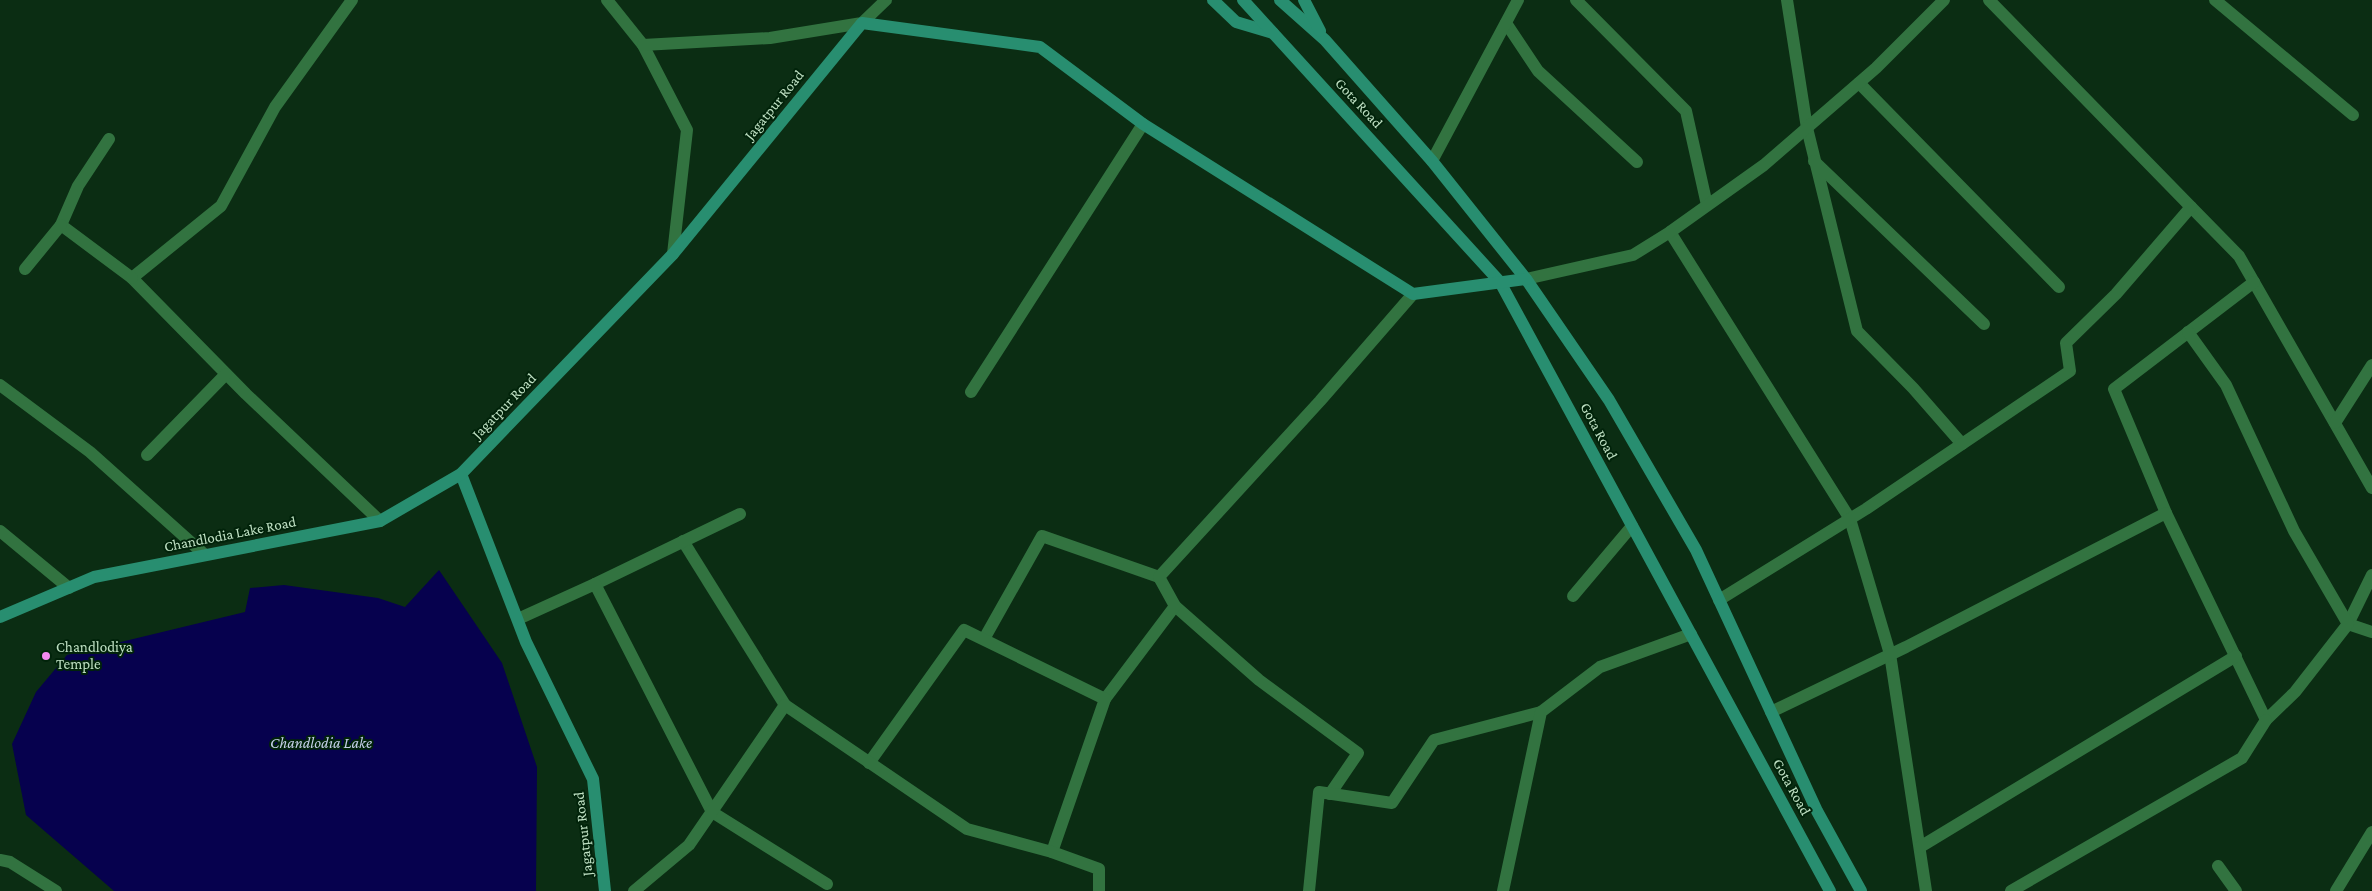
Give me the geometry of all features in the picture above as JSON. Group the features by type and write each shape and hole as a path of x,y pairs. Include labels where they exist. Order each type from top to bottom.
{"street":[{"path":"132,278 221,206 275,107 352,0"},
{"path":"606,0 643,45 687,130 673,254"},
{"path":"862,23 886,0"},
{"path":"1213,0 1236,22 1273,33"},
{"name":"Gota Road","path":"1243,0 1500,282 1830,891"},
{"path":"1280,0 1325,40"},
{"path":"1304,0 1325,40"},
{"path":"1432,161 1518,0"},
{"path":"1576,0 1686,111 1708,205"},
{"path":"1787,0 1807,128 1857,331 1913,388 1962,444"},
{"path":"643,45 770,38 862,23 1040,46 1143,124 1413,294 1526,279 1632,255 1670,232 1764,165 1859,83 1944,0"},
{"path":"1989,0 2239,256 2372,488"},
{"path":"2215,0 2353,115"},
{"name":"Jagatpur Road","path":"605,891 593,780 526,642 461,474 673,254 862,23"},
{"path":"1506,23 1538,71 1637,162"},
{"name":"Gota Road","path":"1325,40 1432,161 1526,279 1608,400 1696,550 1817,811 1861,891"},
{"path":"1859,83 2059,287"},
{"path":"971,392 1143,124"},
{"path":"25,269 61,225 78,186 109,139"},
{"path":"1814,160 1984,324"},
{"path":"1719,600 1850,519 2070,371 2066,343 2116,294 2191,207"},
{"path":"61,225 132,278 226,374 380,521"},
{"path":"1670,232 1850,519 1890,654 1926,891"},
{"path":"2254,282 2114,389 2166,512 2266,720"},
{"path":"1159,577 1320,401 1413,294"},
{"path":"2188,332 2226,385 2294,531 2348,624 2372,632"},
{"path":"2335,424 2372,365"},
{"path":"147,455 226,374"},
{"path":"0,385 90,452 205,555"},
{"name":"Chandlodia Lake Road","path":"0,617 94,577 380,521 461,474"},
{"path":"1771,712 1890,654 2166,512"},
{"path":"518,619 740,514"},
{"path":"1573,596 1632,526"},
{"path":"0,530 69,588"},
{"path":"984,639 1042,536 1159,577 1175,606 1259,680 1358,753 1330,794"},
{"path":"684,542 785,705 967,829 1052,852 1099,868 1099,891"},
{"path":"2011,891 2242,758 2266,720 2295,692 2348,624 2372,575"},
{"path":"595,584 712,812 827,884"},
{"path":"1052,852 1105,699 1175,606"},
{"path":"869,763 964,630 1105,699"},
{"path":"1309,891 1320,792 1392,803 1434,740 1541,712 1600,667 1690,634"},
{"path":"1920,847 2236,656"},
{"path":"634,891 689,845 785,705"},
{"path":"1503,891 1541,712"},
{"path":"2336,891 2372,832"},
{"path":"3,864 56,891"},
{"path":"2218,866 2236,891"}],"water":[{"name":"Chandlodia Lake","path":"439,570 502,663 537,767 536,891 114,891 26,815 12,744 36,692 67,655 245,612 250,588 284,585 378,598 405,607"}],"place":[{"name":"Chandlodiya Temple","path":"46,656"}]}
